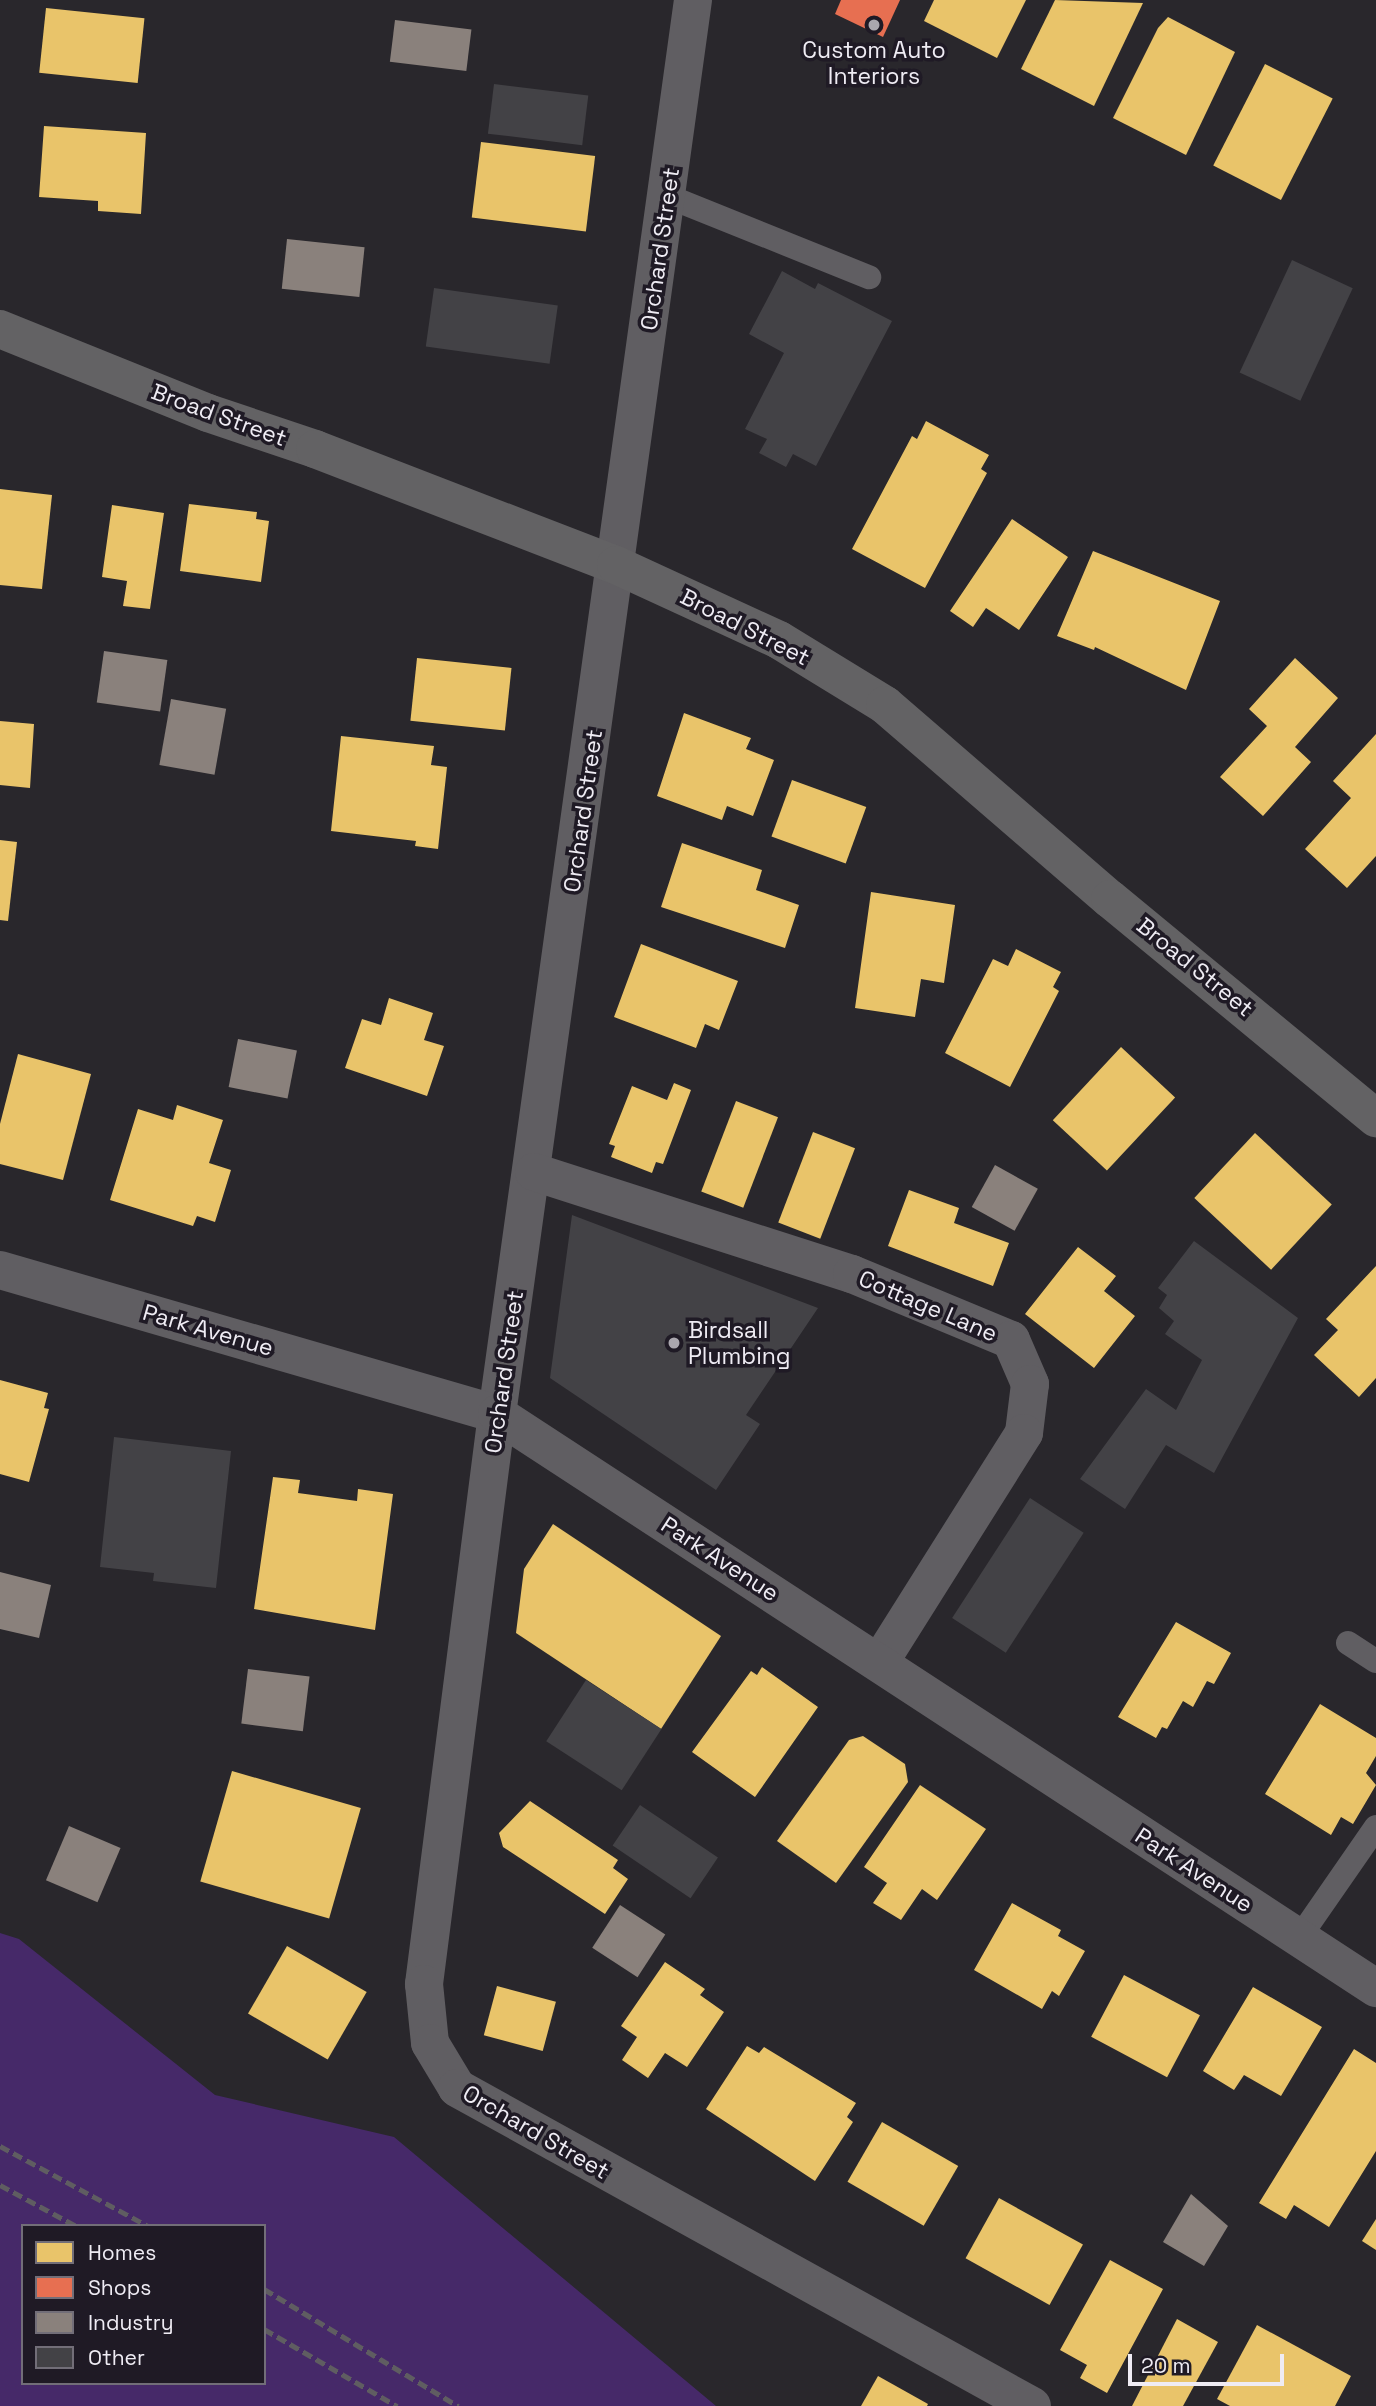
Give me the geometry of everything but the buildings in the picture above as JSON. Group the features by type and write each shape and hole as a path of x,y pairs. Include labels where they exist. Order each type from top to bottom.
{"main road":[{"name":"Broad Street","path":"0,329 208,413 315,449 616,565 779,640 885,705 1059,857 1376,1118"}],"street":[{"name":"Orchard Street","path":"694,0 534,1172 497,1414 424,1984 430,2043 457,2088 1032,2406"},
{"name":"Cottage Lane","path":"534,1172 852,1274 1011,1340 1030,1384 1024,1433 880,1662"},
{"name":"Park Avenue","path":"0,1270 497,1414 1376,1988"}],"lane":[{"path":"667,196 869,276"},
{"path":"1348,1643 1376,1661"},
{"path":"1299,1938 1376,1827"}],"shaded area":[{"path":"0,1933 19,1939 215,2095 394,2137 716,2406 0,2406"}],"railway":[{"path":"0,2146 144,2224"},
{"path":"0,2185 72,2224"},
{"path":"266,2290 458,2406"},
{"path":"266,2330 397,2406"}],"place":[{"name":"Custom Auto Interiors","path":"874,25"},
{"name":"Birdsall Plumbing","path":"674,1343"}]}
